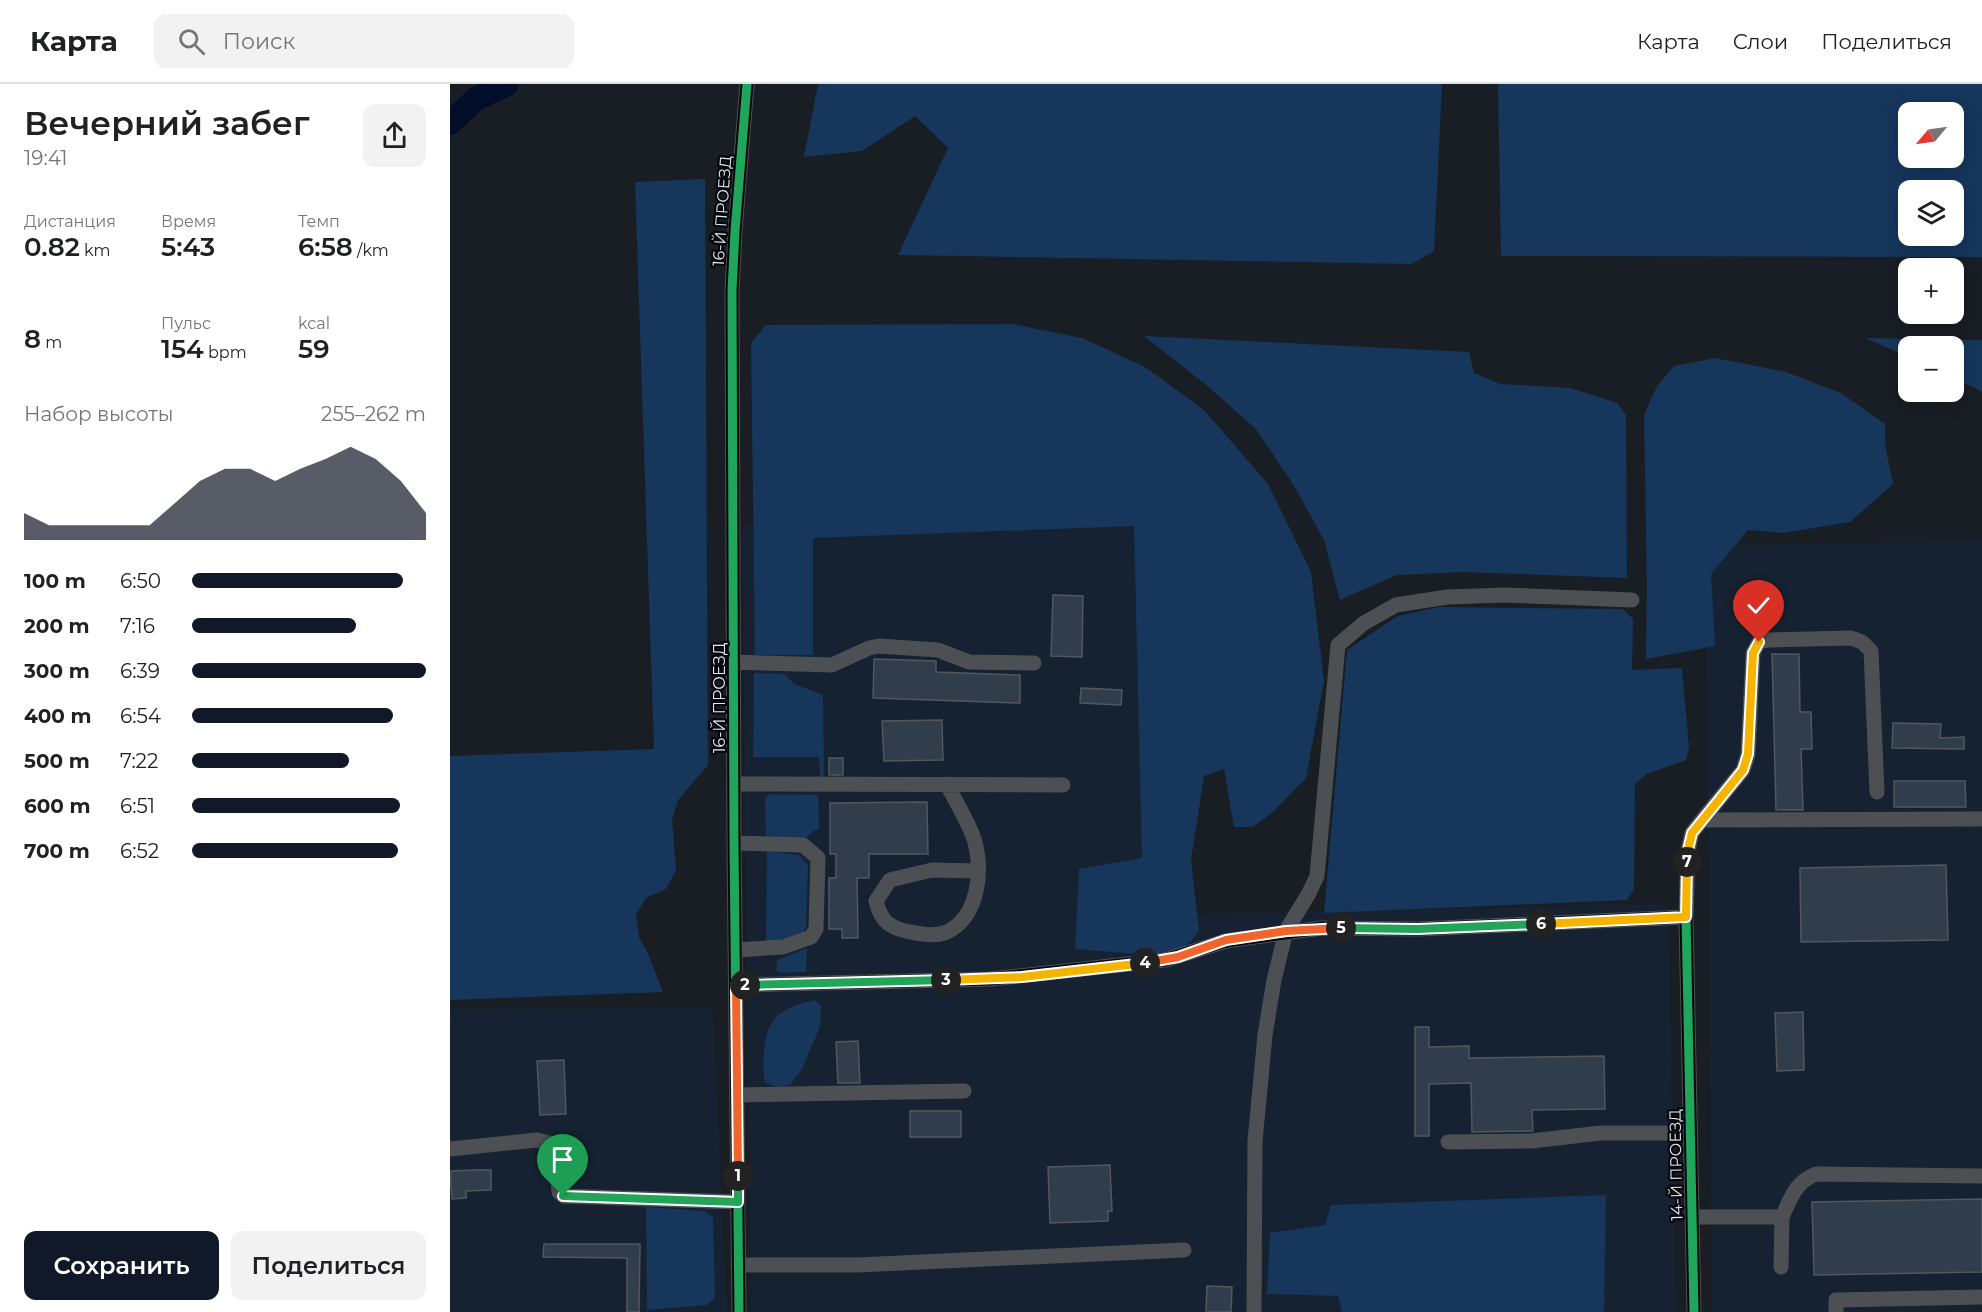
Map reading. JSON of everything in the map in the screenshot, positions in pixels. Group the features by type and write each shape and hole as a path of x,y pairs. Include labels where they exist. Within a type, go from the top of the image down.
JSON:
{"street":[{"name":"16-Й ПРОЕЗД","path":"739,1312 732,291 747,84"},
{"path":"1254,1312 1255,1141 1265,1035 1274,980 1286,931 1317,876 1338,645 1364,623 1396,605 1447,597 1506,595 1632,600"},
{"path":"1702,820 1743,770 1748,754 1753,653 1759,642 1768,640 1851,638 1862,642 1871,651 1876,792"},
{"path":"733,662 832,665 869,648 879,646 938,650 969,662 1034,663"},
{"path":"734,784 1063,785"},
{"path":"947,784 974,842 977,871 977,886 970,912 945,933 927,935 896,929 880,916 876,901 890,880 932,870 977,871"},
{"path":"1702,820 1982,819"},
{"name":"14-Й ПРОЕЗД","path":"1694,1312 1686,917 1688,850 1692,833 1702,820"},
{"path":"734,843 803,845 818,858 816,928 811,937 783,946 736,950"},
{"path":"736,985 1022,977 1165,960 1226,940 1320,928 1418,929 1686,917"},
{"path":"737,1095 964,1091"},
{"path":"1448,1142 1531,1141 1600,1133 1690,1133"},
{"path":"450,1149 537,1140 549,1143 555,1150 559,1191 563,1196 738,1202"},
{"path":"1781,1267 1782,1217 1798,1185 1806,1178 1816,1174 1982,1176"},
{"path":"1692,1217 1782,1217"},
{"path":"738,1264 857,1265 1184,1250"},
{"path":"1836,1312 1836,1300 1982,1297"}],"shaded area":[{"path":"818,84 1442,84 1434,251 1412,264 898,255 948,148 915,116 862,151 804,157"},
{"path":"1498,84 1982,84 1982,257 1501,256"},
{"path":"705,179 708,765 678,800 672,820 676,870 666,889 646,898 636,915 639,938 647,951 663,992 450,1000 450,756 654,749 635,182"},
{"path":"1012,324 1082,338 1145,367 1204,410 1268,484 1311,572 1324,681 1306,778 1274,811 1253,827 1234,827 1224,769 1204,776 1191,860 1199,930 1191,942 1173,953 1138,954 1075,949 1079,869 1142,858 1134,526 813,538 813,655 755,655 751,343 766,325"},
{"path":"1144,336 1469,352 1474,373 1500,384 1570,388 1617,403 1626,415 1627,578 1464,572 1397,575 1340,600 1324,540 1293,484 1256,429 1205,384"},
{"path":"1866,338 1898,339 1898,352"},
{"path":"1964,340 1982,340 1982,392 1964,383"},
{"path":"1715,358 1786,372 1841,393 1885,424 1885,444 1893,484 1850,522 1784,533 1748,530 1711,574 1715,646 1646,659 1644,415 1657,386 1674,366"},
{"path":"1159,514 1167,915 1668,904 1676,1312 751,1312 742,532 749,524"},
{"path":"1982,540 1982,1312 1712,1312 1706,546"},
{"path":"1439,607 1623,609 1633,619 1632,670 1682,668 1689,748 1686,760 1647,774 1635,784 1634,889 1627,900 1324,913 1347,650 1398,616"},
{"path":"754,673 784,674 794,684 823,695 824,779 820,779 819,757 753,757"},
{"path":"769,794 818,795 819,829 804,840 766,836 765,800"},
{"path":"767,850 799,855 808,865 806,928 803,934 766,943"},
{"path":"807,948 806,972 781,973 776,971 777,960"},
{"path":"815,1000 821,1006 820,1027 802,1069 790,1085 778,1087 765,1083 764,1046 773,1020 787,1009"},
{"path":"713,1008 727,1312 450,1312 450,1009"},
{"path":"1606,1195 1604,1312 1342,1312 1338,1296 1267,1294 1270,1233 1325,1225 1331,1205"},
{"path":"646,1207 704,1211 713,1217 715,1298 707,1305 647,1310"}],"building":[{"path":"1053,595 1083,596 1082,657 1051,656"},
{"path":"1772,654 1799,654 1800,712 1811,712 1812,749 1801,749 1803,810 1776,810"},
{"path":"874,659 936,661 936,672 1020,675 1020,703 873,698"},
{"path":"1081,688 1122,690 1121,705 1080,703"},
{"path":"942,720 943,760 884,761 882,721"},
{"path":"1893,723 1941,724 1940,738 1964,737 1964,749 1892,748"},
{"path":"829,758 843,758 843,775 829,775"},
{"path":"1894,781 1965,781 1966,807 1894,807"},
{"path":"927,802 928,854 869,854 869,878 857,878 858,938 842,938 842,929 829,929 829,878 836,878 836,854 830,854 830,803"},
{"path":"1946,865 1948,940 1801,942 1800,868"},
{"path":"1803,1012 1804,1070 1777,1071 1775,1013"},
{"path":"1415,1027 1429,1027 1429,1047 1469,1046 1469,1058 1604,1056 1605,1109 1532,1110 1533,1131 1472,1132 1471,1083 1429,1084 1429,1136 1415,1136"},
{"path":"858,1041 860,1083 838,1083 836,1042"},
{"path":"564,1060 566,1114 540,1115 537,1061"},
{"path":"910,1111 961,1111 961,1137 910,1137"},
{"path":"1110,1165 1112,1211 1108,1211 1108,1221 1050,1223 1048,1167"},
{"path":"491,1170 491,1190 466,1191 466,1198 452,1199 450,1171"},
{"path":"1982,1199 1982,1272 1814,1275 1812,1202"},
{"path":"544,1244 640,1244 639,1312 627,1312 627,1258 543,1257"},
{"path":"1207,1286 1232,1287 1231,1312 1206,1312"}],"waterway":[{"path":"450,123 476,99 507,84"}],"cycle path":[{"path":"739,1312 732,291 747,84"},
{"path":"736,985 991,979 1165,960 1226,941 1321,928 1418,929 1686,917 1694,1312"}],"route":[{"path":"563,1196 738,1202 736,985 1022,977 1165,960 1226,940 1320,928 1418,929 1686,917 1688,850 1692,833 1743,770 1748,754 1753,653 1759,642"}]}
